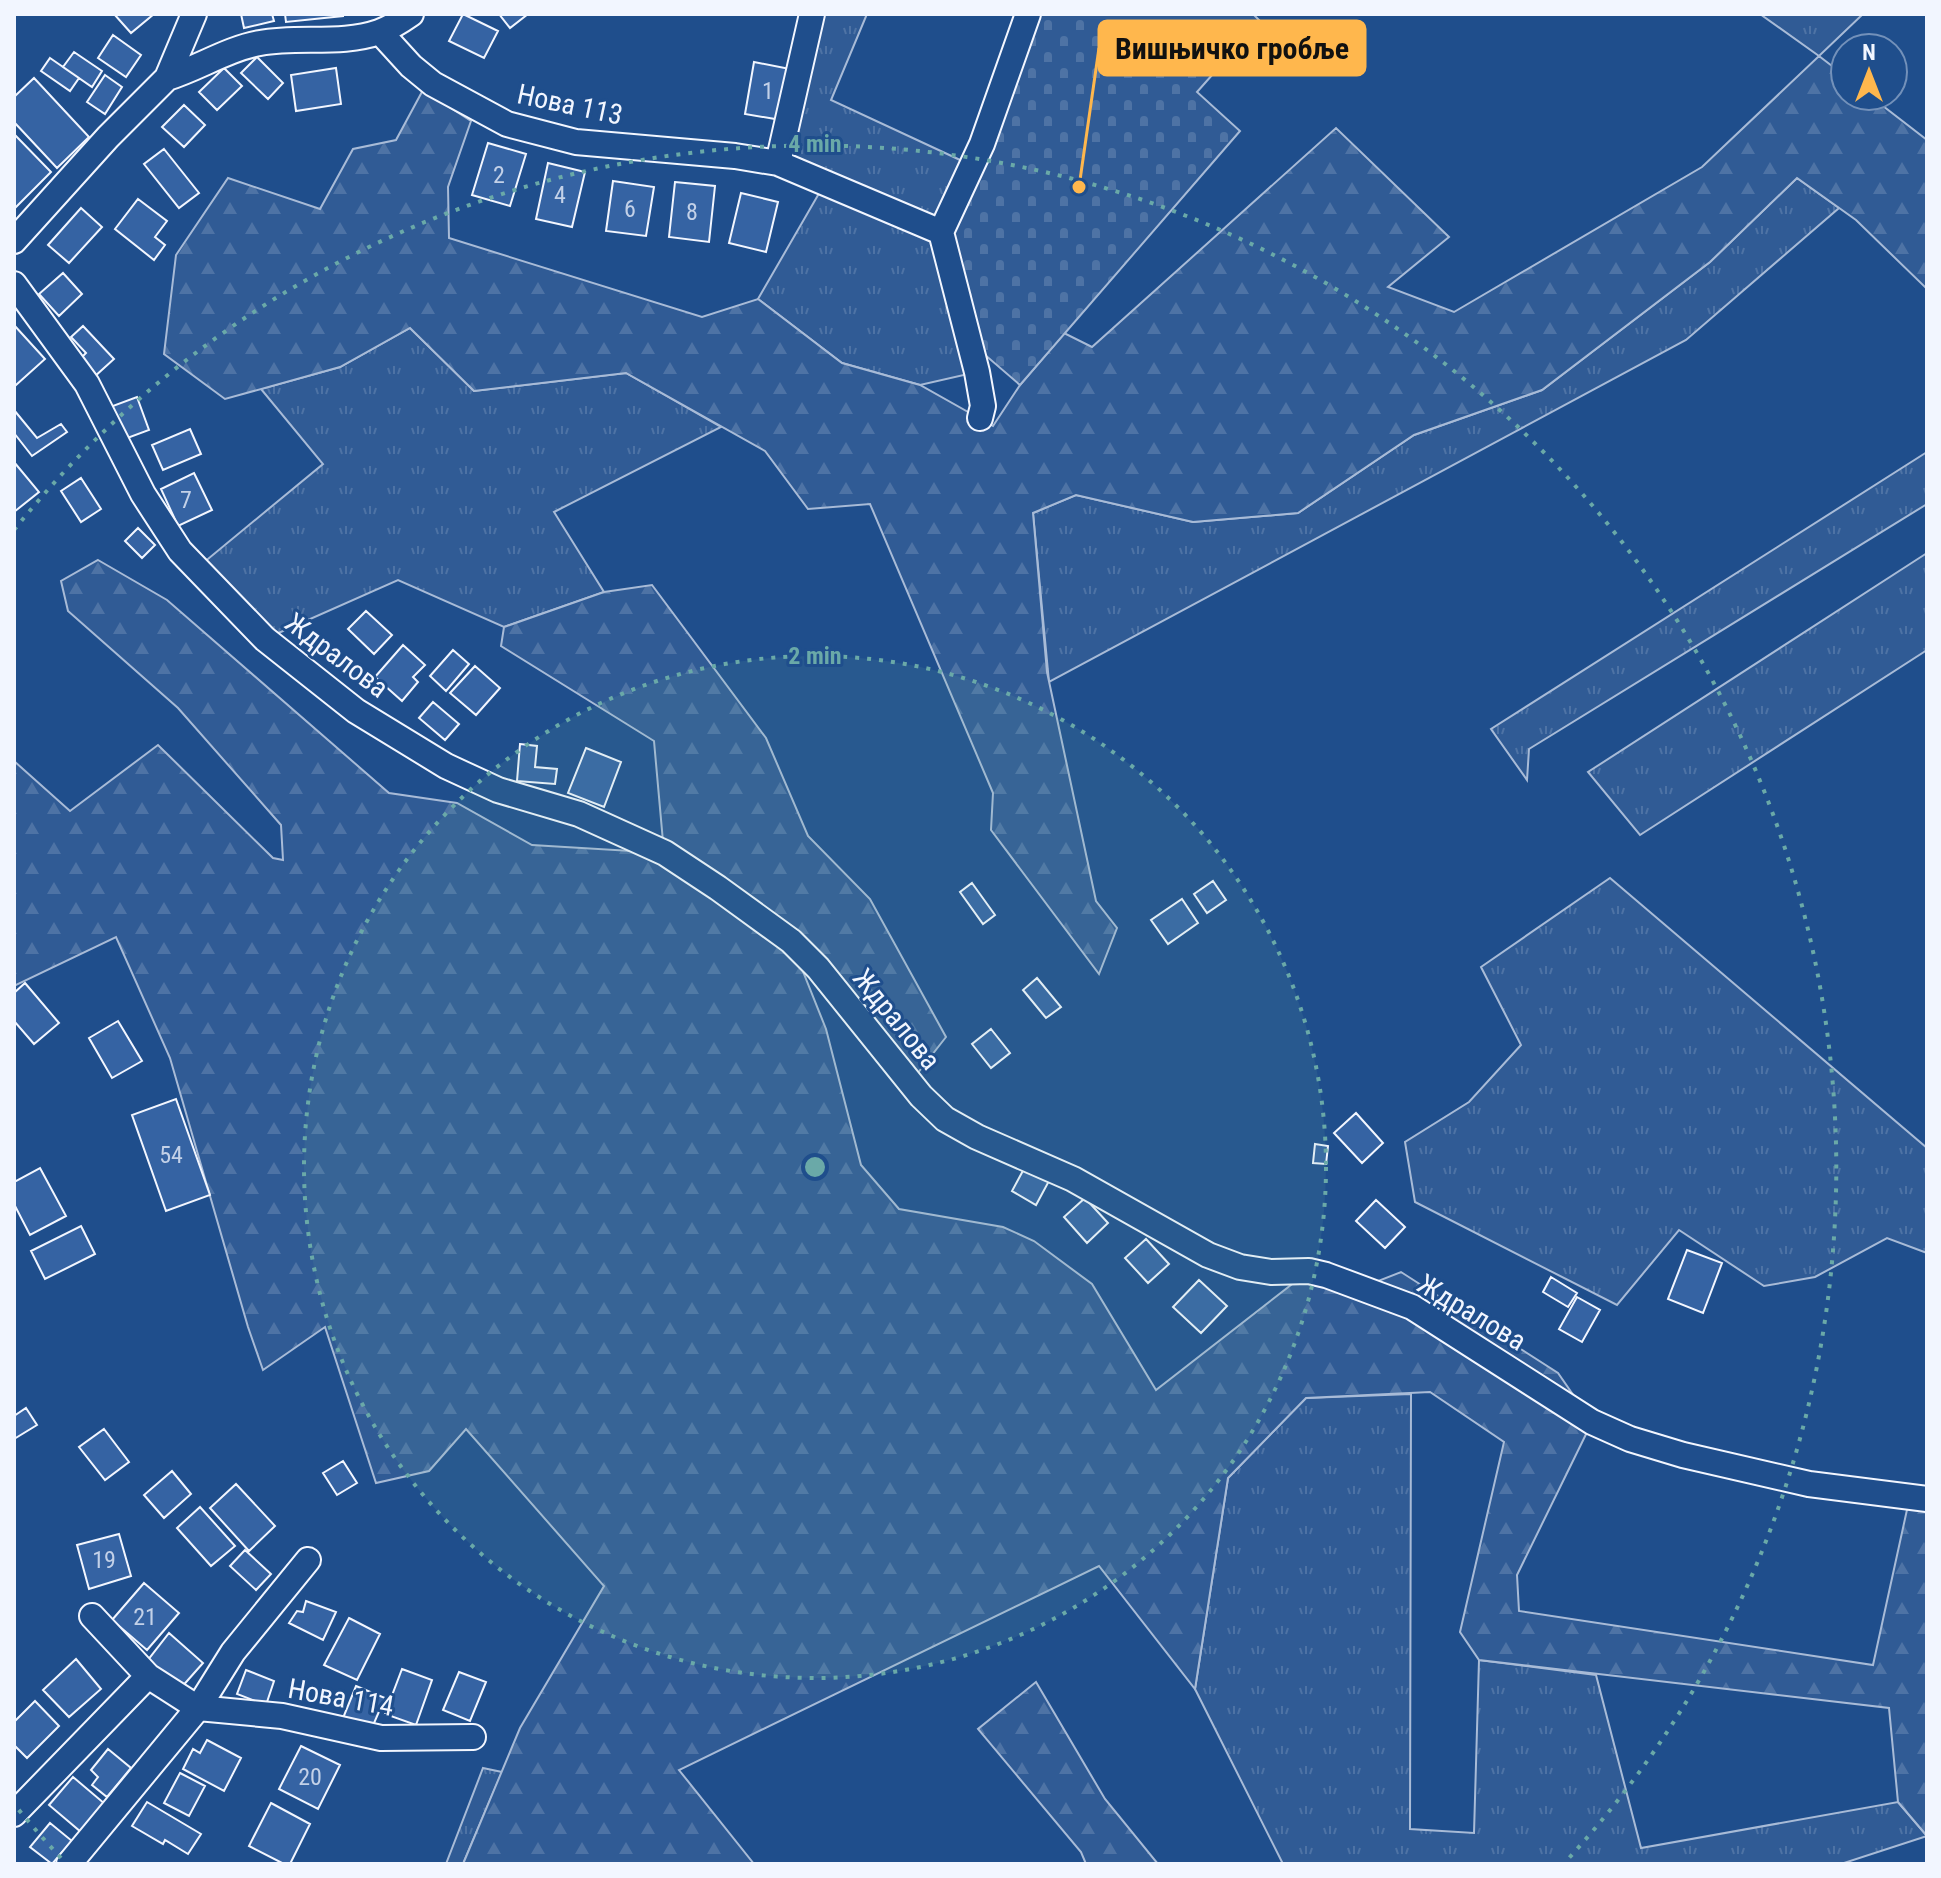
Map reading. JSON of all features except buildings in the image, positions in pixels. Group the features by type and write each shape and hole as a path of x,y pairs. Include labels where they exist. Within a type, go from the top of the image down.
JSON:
{"street":[{"path":"14,241 108,137 167,78 194,14"},
{"path":"167,78 231,51 261,43 353,37 380,32 411,14"},
{"path":"778,163 812,14"},
{"path":"980,418 983,406 977,372 941,232 982,144 1028,14"},
{"name":"Нова 113","path":"380,32 394,50 433,84 507,124 576,142 735,156 778,163 941,232"},
{"name":"Ждралова","path":"14,284 87,384 143,494 180,551 265,639 356,711 446,766 498,790 579,814 665,853 718,888 791,941 818,968 910,1083 945,1119 977,1137 1073,1179 1208,1255 1240,1267 1271,1272 1309,1271 1326,1275 1412,1307 1592,1422 1630,1439 1683,1455 1809,1484 1927,1499"},
{"path":"69,1864 198,1708 233,1652 308,1560"},
{"name":"Нова 114","path":"92,1616 148,1676 198,1708 282,1716 381,1738 473,1737"},
{"path":"14,1814 148,1676"}],"green space":[{"path":"814,14 867,14 831,100 973,166 977,372 920,385 842,363 758,299 825,183 794,157"},
{"path":"1033,14 1253,14 1260,21 1197,92 1240,131 1020,385 977,348 944,243"},
{"path":"1760,14 1863,14 1844,32 1829,32 1829,46 1819,56"},
{"path":"1819,56 1829,64 1829,112 1891,112 1927,140 1927,289 1856,220 1797,178 1710,262 1542,390 1414,435 1298,513 1193,522 1076,495 1033,513 1047,672 1096,901 1117,928 1099,974 991,830 993,793 870,504 808,509 765,451 626,373 474,391 410,328 340,367 225,399 164,354 176,255 228,178 320,209 353,149 396,140 423,90 471,121 448,187 449,238 702,317 758,299 842,363 920,385 993,426 1020,385 1064,333 1092,347 1336,128 1449,237 1388,287 1454,312 1702,167"},
{"path":"1797,178 1839,208 1686,340 1049,682 1033,513 1076,495 1193,522 1298,513 1414,435 1542,390 1710,262"},
{"path":"410,328 474,391 626,373 721,427 554,512 604,592 504,627 398,580 265,639 197,568 323,464 261,389 340,367"},
{"path":"1927,452 1927,504 1529,749 1527,780 1491,729"},
{"path":"1927,553 1927,650 1640,835 1588,772"},
{"path":"98,560 167,600 389,793 457,803 532,845 664,853 654,741 501,646 504,627 604,592 652,585 766,738 808,836 870,899 946,1037 910,1083 792,944 826,1029 861,1165 899,1209 1003,1227 1034,1241 1092,1284 1156,1390 1309,1271 1363,1287 1401,1272 1558,1373 1592,1422 1517,1575 1519,1611 1873,1665 1910,1496 1927,1488 1927,1836 1898,1802 1889,1708 1479,1660 1460,1632 1504,1442 1430,1392 1306,1398 1228,1478 1195,1689 1099,1566 679,1770 754,1864 463,1864 520,1728 604,1586 466,1429 429,1471 376,1483 325,1327 263,1370 170,1058 116,937 14,986 14,761 70,811 158,745 273,858 283,860 281,825 178,708 68,611 61,581"},
{"path":"1610,878 1927,1148 1927,1253 1887,1238 1815,1277 1764,1286 1679,1230 1617,1305 1415,1202 1405,1142 1469,1102 1521,1045 1481,967"},
{"path":"1411,1394 1410,1829 1474,1833 1479,1660 1596,1675 1641,1848 1898,1802 1927,1836 1841,1864 1283,1864 1195,1689 1228,1478 1306,1398"},
{"path":"1036,1682 1105,1799 1158,1864 1086,1864 1081,1852 978,1729"},
{"path":"483,1768 502,1772 463,1864 446,1864"}],"place":[{"name":"Вишњичко гробље","path":"1079,187"}]}
